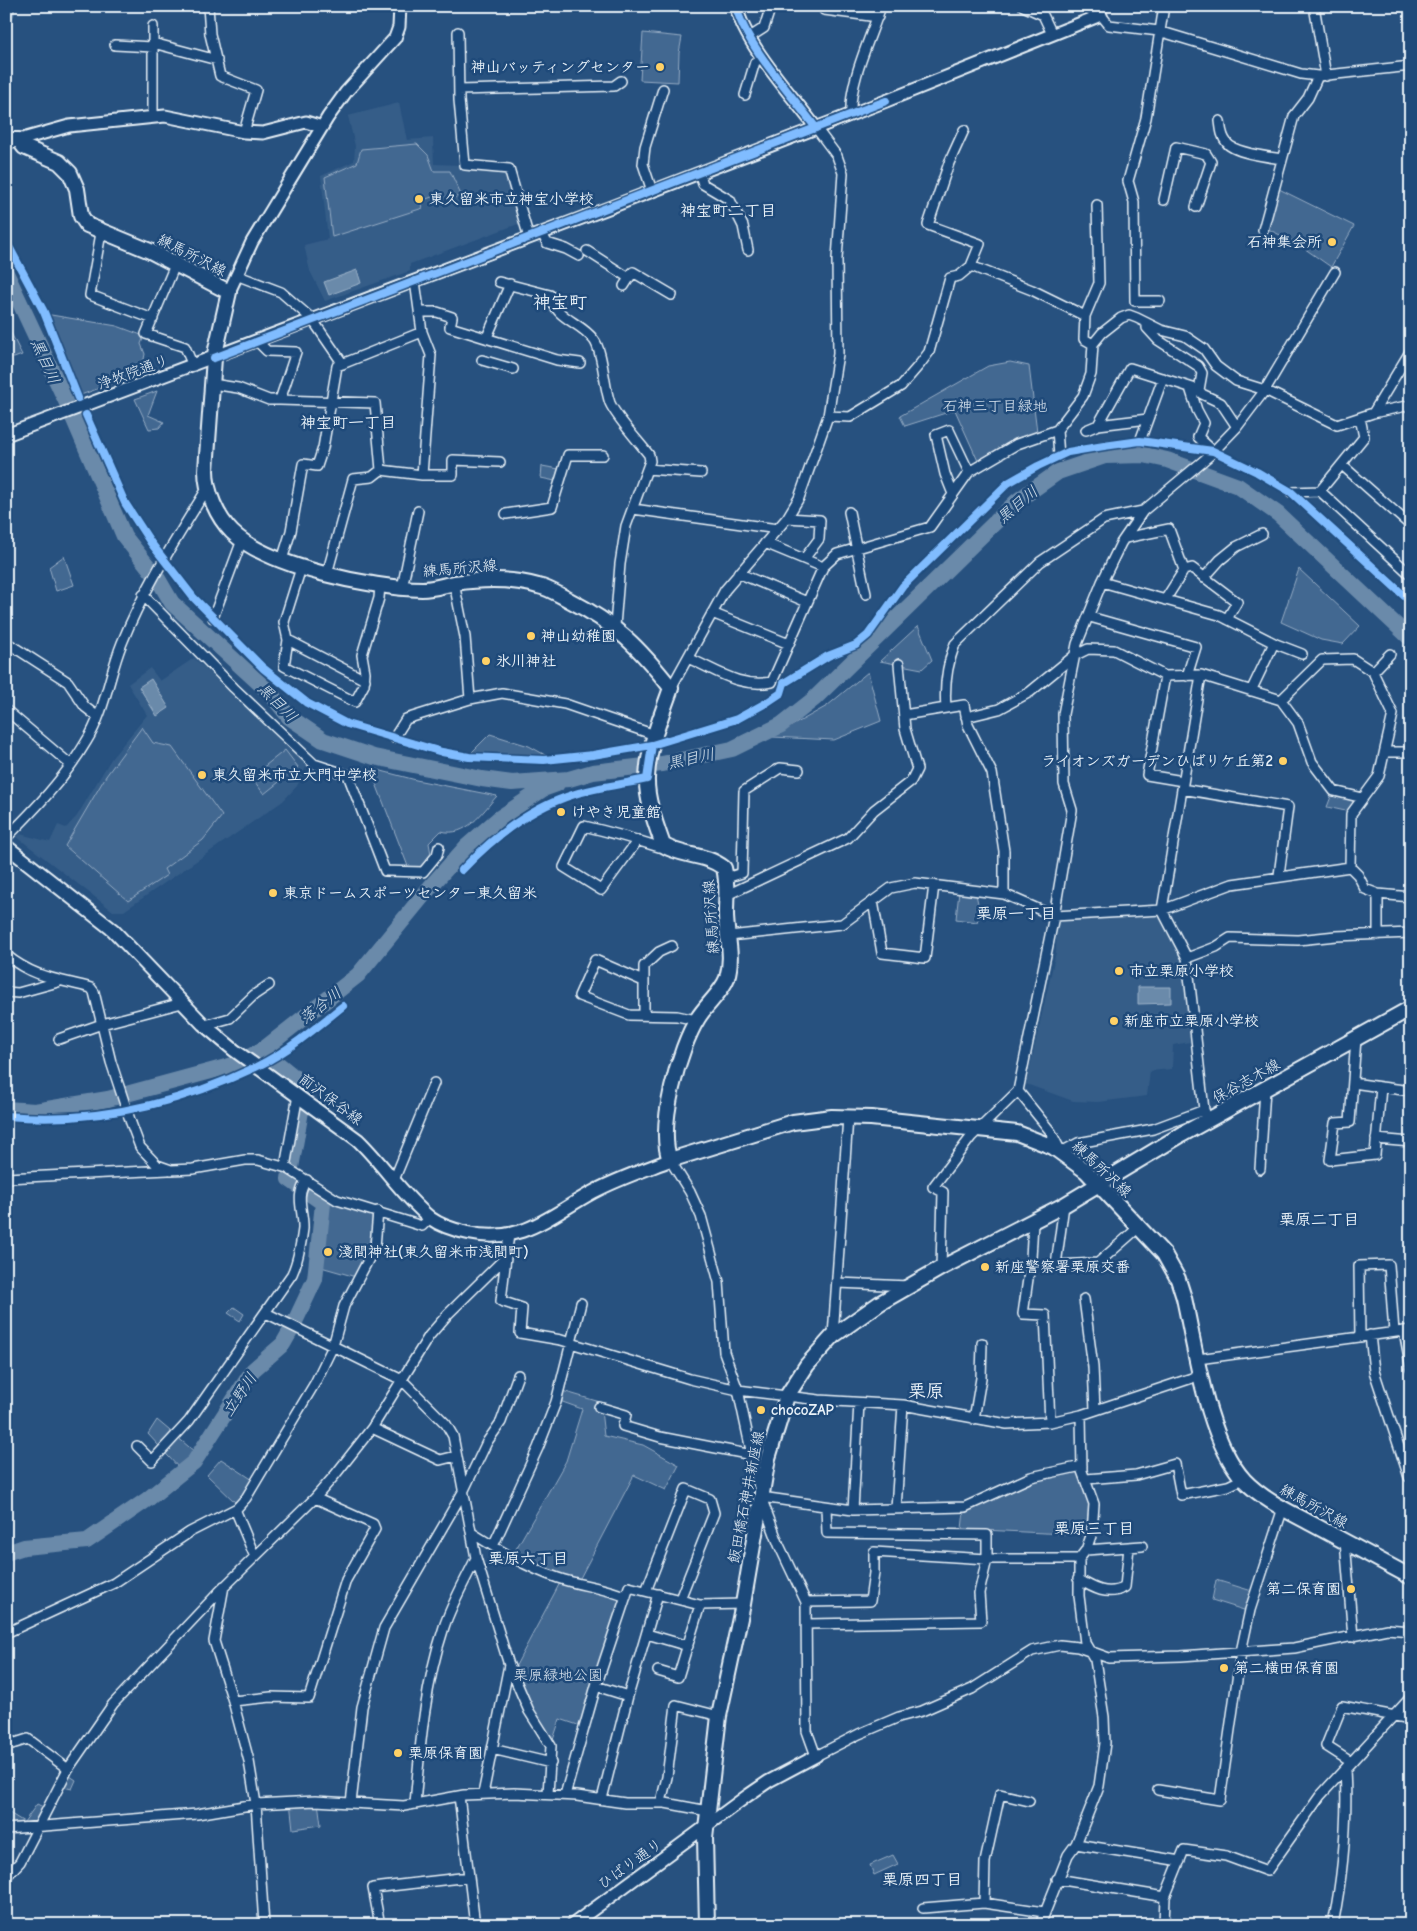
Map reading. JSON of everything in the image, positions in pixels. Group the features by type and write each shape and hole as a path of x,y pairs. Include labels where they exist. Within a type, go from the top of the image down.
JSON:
{"main road":[{"name":"練馬所沢線","path":"13,140 28,150 51,158 65,167 77,189 83,220 101,233 150,251 229,292 214,358 206,470 208,487 221,519 242,540 301,568 380,586 425,589 487,579 521,581 541,586 615,626 635,644 671,688"},
{"path":"663,845 652,809 647,779 651,750 671,688"},
{"name":"練馬所沢線","path":"663,845 670,850 714,860 724,868 727,895 726,915 732,952 726,981 696,1020 676,1069 667,1107 666,1149 670,1160 793,1122 848,1117 1017,1133 1062,1152 1099,1185 1164,1254 1178,1279 1220,1442 1243,1479 1283,1508 1411,1577"},
{"name":"前沢保谷線","path":"6,846 113,930 205,1025 234,1050 358,1140 408,1198 440,1225 488,1237 509,1235 536,1227 594,1192 670,1160"},
{"name":"保谷志木線","path":"1099,1185 1206,1115 1265,1089 1411,1008"},
{"name":"飯田橋石神井新座線","path":"707,1925 704,1851 719,1716 743,1604 768,1458 788,1396 807,1365 833,1336 858,1316 941,1268 1033,1223 1099,1185"}],"street":[{"path":"6,22 8,6"},
{"path":"208,6 210,34 220,76 256,90 244,132"},
{"path":"229,292 252,242 322,127 346,92 394,38 399,27 400,6"},
{"path":"671,688 712,613 738,573 787,518 799,498 828,416 838,354 837,259 843,173 837,156 750,38 739,18 736,6"},
{"path":"750,38 764,28 771,6"},
{"path":"851,114 850,104 856,80 881,6"},
{"path":"1023,6 1042,15 1052,34"},
{"path":"1160,302 1135,301 1134,202 1128,181 1146,118 1164,6"},
{"path":"1263,230 1294,116 1322,76 1314,6"},
{"path":"824,10 878,17"},
{"path":"1101,15 1108,25 1159,32 1293,71 1322,76 1411,66"},
{"name":"浄牧院通り","path":"6,434 193,366 312,319 652,191 1101,15"},
{"path":"153,26 153,117"},
{"path":"458,32 459,90 465,165 509,169 529,238"},
{"path":"115,45 153,45 217,60"},
{"path":"744,95 755,62 763,57"},
{"path":"459,90 614,86 621,81"},
{"path":"652,191 643,164 645,147 663,89"},
{"path":"13,140 69,126 174,116 244,132 263,134 306,122 322,127"},
{"path":"1220,120 1222,134 1227,143 1234,148 1282,160"},
{"path":"828,416 850,417 901,386 929,352 950,278 959,276 971,266 980,244 928,225 948,163 964,130"},
{"path":"1164,200 1176,147 1206,154 1210,162 1196,207"},
{"path":"699,172 703,184 730,200 743,226 748,250"},
{"path":"1093,344 1084,339 1085,316 1099,283 1097,205"},
{"path":"101,233 90,295 153,318"},
{"path":"542,233 547,243 583,254 626,282 633,272 672,295"},
{"path":"175,265 146,334 185,347 193,366"},
{"path":"971,266 1032,290 1085,316"},
{"path":"941,1268 943,1192 933,1187 971,1137 1018,1091 1054,916 1072,810 1064,784 1063,714 1074,656 1102,582 1120,543 1126,538 1143,511 1211,454 1237,427 1265,390 1335,272"},
{"path":"236,275 281,292 312,319 343,364"},
{"path":"415,281 421,312 422,332 432,355 422,475"},
{"path":"499,282 550,296 553,306 558,312 568,321 580,326 596,341 610,404 649,455 647,469 626,526 620,564 615,626"},
{"path":"487,337 510,284"},
{"path":"421,312 437,312 452,317 450,327 557,360 580,363"},
{"path":"688,658 743,683 755,685 772,682 823,567 837,554 930,527 969,472 1017,444 1057,430 1083,396 1091,374 1093,344 1102,333 1121,318 1129,316 1185,336 1204,349 1216,366 1236,381 1265,390 1336,425 1372,413 1411,405"},
{"path":"1147,323 1147,328 1158,340 1198,366 1202,373 1195,389 1197,410 1204,422 1198,437 1211,454"},
{"path":"282,560 292,531 303,464 317,466 323,448 337,366 422,332"},
{"path":"257,341 267,351 296,352 280,400"},
{"path":"1372,413 1411,350"},
{"path":"482,360 513,369"},
{"path":"1098,425 1130,368 1195,389 1221,403 1237,427"},
{"path":"1140,441 1163,378"},
{"path":"212,384 238,388 269,400 331,400 375,403 381,470"},
{"path":"1320,491 1364,437 1360,418"},
{"path":"1086,430 1098,425 1148,419"},
{"path":"953,494 945,474 936,435 949,430 969,472"},
{"path":"1057,430 1059,456"},
{"path":"506,514 552,507 568,455 603,455"},
{"path":"327,574 352,479 372,477 381,470 422,475 453,475 453,460 500,462"},
{"path":"1342,465 1411,526"},
{"path":"647,469 701,473"},
{"path":"6,838 36,807 86,744 98,717 122,643 143,595 208,487"},
{"path":"1291,492 1320,491 1411,575"},
{"path":"632,509 778,529"},
{"path":"402,588 418,511"},
{"path":"946,708 944,688 949,658 955,644 1040,562 1104,519 1143,511"},
{"path":"849,512 866,594"},
{"path":"787,518 820,520 819,539 804,559"},
{"path":"1126,538 1169,529 1184,570"},
{"path":"1204,578 1220,560 1236,547 1262,534"},
{"path":"213,618 242,540"},
{"path":"765,543 823,567"},
{"path":"301,568 284,622 288,640 284,666 354,702 365,680 362,655 379,598 380,586"},
{"path":"1165,600 1184,570 1192,568 1237,602 1227,619"},
{"path":"738,573 807,602"},
{"path":"1102,582 1227,619 1274,643 1302,654"},
{"path":"454,583 465,637 470,699"},
{"path":"143,595 234,688 314,764 348,775 385,871 423,872 437,855 439,847"},
{"path":"712,613 789,644"},
{"path":"1090,617 1196,647 1187,676"},
{"path":"288,640 365,680"},
{"path":"6,642 68,682 85,707 98,717"},
{"path":"1251,691 1274,643"},
{"path":"966,717 999,709 1030,692 1074,656 1088,649 1114,650 1165,676 1201,675 1281,700 1298,722 1312,762 1334,791 1363,798"},
{"path":"1373,672 1390,654"},
{"path":"1281,700 1322,660 1353,659 1373,672 1393,714 1379,776 1351,814 1350,867 1358,875 1365,889 1378,894 1411,897"},
{"path":"727,895 848,838 874,810 911,781 917,769 905,729 899,664"},
{"path":"1018,1091 1051,1132 1062,1152 1078,1143 1153,1129 1206,1115 1187,958 1162,910 1201,675"},
{"path":"1165,676 1147,775 1183,785 1288,807 1278,876"},
{"path":"394,738 406,719 470,699 502,693 565,704 655,735"},
{"path":"904,715 964,705 966,717 992,773 1004,851 1004,894"},
{"path":"6,710 71,765"},
{"path":"1385,752 1411,752"},
{"path":"726,878 742,873 744,791 780,768 799,770"},
{"path":"638,840 601,890 564,867 584,826 638,840 659,847 663,845"},
{"path":"729,936 842,924 891,888 916,883 1004,894 1054,916 1162,910 1232,884 1350,867"},
{"path":"873,901 882,953 925,958 934,885"},
{"path":"1378,894 1378,935"},
{"path":"1187,958 1216,947 1230,938 1298,940 1411,933"},
{"path":"644,1015 644,966 659,952 672,946"},
{"path":"6,955 40,976 58,982 90,988 94,992 126,1111 140,1147 157,1165 171,1170"},
{"path":"643,981 595,960 579,996 629,1015 677,1016 696,1020"},
{"path":"6,992 18,993 58,982"},
{"path":"205,1025 230,1018 254,995 269,985"},
{"path":"59,1039 102,1024 182,1002"},
{"path":"1356,1038 1350,1122 1335,1123 1330,1160 1375,1155 1381,1087"},
{"path":"394,1180 434,1083"},
{"path":"1353,1083 1411,1091"},
{"path":"1260,1169 1265,1089"},
{"path":"286,1167 298,1095"},
{"path":"833,1336 848,1117"},
{"path":"1376,1139 1411,1142"},
{"path":"6,1178 194,1169 245,1160 258,1160 286,1167 336,1200 378,1211 422,1226 430,1218"},
{"path":"670,1160 690,1192 701,1216 719,1282 724,1352 738,1390 761,1497 779,1546 806,1602 807,1732 816,1756 859,1734 899,1717 922,1711 972,1689 1032,1651 1060,1645 1078,1647 1109,1658 1162,1657 1294,1648 1387,1629 1411,1631"},
{"path":"137,1446 152,1461 161,1452 188,1421 266,1313 296,1266 303,1228 299,1193 303,1180"},
{"path":"1064,1205 1056,1265 1098,1264 1139,1227"},
{"path":"6,1633 114,1583 190,1532 235,1509 256,1484 283,1433 315,1383 333,1346 344,1306 375,1248 378,1211"},
{"path":"1033,1223 1031,1258 1023,1314 1045,1315 1050,1422"},
{"path":"509,1235 501,1301 522,1308 520,1333 572,1343 690,1379 738,1390 903,1406 1007,1424 1050,1422 1081,1415 1202,1375"},
{"path":"6,1877 20,1862 68,1769 113,1704 224,1586 315,1498 372,1428 429,1336 506,1257"},
{"path":"1394,1332 1388,1264 1359,1266 1365,1336 1374,1371 1409,1477 1411,1476"},
{"path":"838,1282 910,1286"},
{"path":"1084,1299 1093,1367 1095,1410"},
{"path":"492,1546 542,1439 556,1402 581,1303"},
{"path":"266,1313 402,1380 446,1424 453,1436 476,1558 509,1665 529,1711 551,1746 548,1794"},
{"path":"1198,1359 1408,1331 1411,1369"},
{"path":"974,1419 981,1378 982,1343"},
{"path":"351,1803 362,1707 384,1628 463,1492 487,1442 501,1422 518,1375"},
{"path":"852,1510 859,1403"},
{"path":"896,1508 903,1406"},
{"path":"599,1407 626,1415 623,1426 660,1436 752,1455"},
{"path":"1040,1925 1057,1879 1068,1855 1076,1844 1098,1786 1105,1742 1104,1717 1095,1660 1084,1643 1078,1580 1079,1559 1086,1550 1092,1533 1094,1504 1082,1466 1081,1415"},
{"path":"372,1428 440,1460 456,1456"},
{"path":"1086,1479 1136,1475 1175,1464 1180,1495 1228,1486 1243,1479"},
{"path":"761,1497 852,1510 965,1507 1032,1477 1082,1466"},
{"path":"646,1591 686,1489 710,1499 714,1514 680,1599"},
{"path":"233,1700 271,1697 309,1698 346,1580 375,1529 373,1524 315,1498"},
{"path":"807,1624 981,1621 979,1593 987,1559 987,1535 827,1533 826,1507"},
{"path":"1158,1790 1220,1800 1241,1652 1250,1610 1283,1508"},
{"path":"235,1509 255,1556"},
{"path":"472,1534 555,1577 609,1589 626,1597"},
{"path":"1345,1541 1353,1637"},
{"path":"1086,1550 1142,1546"},
{"path":"1078,1580 1097,1590 1118,1591 1124,1587 1129,1547"},
{"path":"806,1602 870,1601 874,1573 874,1552 987,1559 1079,1559"},
{"path":"415,1804 422,1733 432,1670 444,1627 476,1558"},
{"path":"224,1586 214,1641 233,1700 256,1804 264,1925"},
{"path":"565,1795 596,1686 629,1587 700,1605 743,1604"},
{"path":"602,1799 628,1696 658,1594"},
{"path":"658,1671 678,1677 700,1605"},
{"path":"647,1634 688,1646"},
{"path":"484,1794 509,1665"},
{"path":"596,1686 628,1696"},
{"path":"1164,1925 1165,1897 1184,1850 1226,1856 1267,1871 1320,1796 1411,1697"},
{"path":"661,1802 676,1705 719,1716"},
{"path":"1333,1925 1342,1873 1348,1766 1326,1746 1342,1706 1411,1718"},
{"path":"6,1730 12,1744 28,1739 68,1769"},
{"path":"492,1750 551,1763"},
{"name":"ひばり通り","path":"572,1925 769,1782 816,1756"},
{"path":"6,1829 197,1814 256,1804 312,1801 415,1804 459,1796 484,1794 548,1794 625,1803 661,1802 708,1811"},
{"path":"984,1903 985,1862 1000,1794 1029,1801"},
{"path":"459,1796 475,1925"},
{"path":"1076,1844 1180,1861"},
{"path":"380,1925 373,1888 468,1877"},
{"path":"1057,1879 1165,1897"},
{"path":"923,1908 984,1903 1044,1912"}],"shaded area":[{"name":"東久留米市立神宝小学校","path":"399,103 407,140 433,138 434,164 462,165 506,171 521,221 518,224 410,264 410,271 325,301 310,271 304,245 328,239 321,176 354,161 355,146 348,116"},
{"path":"357,270 361,283 329,295 324,282"},
{"name":"東久留米市立大門中学校","path":"194,658 307,765 297,786 283,801 124,911 113,911 17,837 20,834 50,842 58,825 66,828 77,816 111,759 147,715 128,684 150,668 160,681"},
{"path":"151,679 169,708 157,716 139,687"},
{"name":"新座市立栗原小学校","path":"1159,914 1182,957 1190,1042 1173,1045 1172,1069 1150,1071 1147,1096 1098,1102 1073,1101 1026,1084 1056,952 1057,918"},
{"path":"1138,987 1171,987 1171,1003 1138,1004"}],"green space":[{"name":"神山バッティングセンター","path":"643,33 682,37 679,53 678,82 640,80"},
{"path":"417,144 428,155 434,171 450,171 461,195 443,202 440,194 421,201 423,208 332,237 325,177 357,163 361,149"},
{"path":"1279,189 1354,226 1331,267 1298,244 1268,229"},
{"path":"45,314 117,326 144,336 141,344 145,354 143,364 149,370 78,396"},
{"path":"6,329 9,329 22,355 14,358 6,357"},
{"name":"石神三丁目緑地","path":"1010,362 1029,366 1037,432 1014,439 978,461 955,410 905,426 900,416 988,366"},
{"path":"157,391 148,415 164,422 159,428 149,429 135,399"},
{"path":"542,466 559,469 555,481 541,478"},
{"path":"64,556 74,585 56,591 49,567"},
{"path":"1299,569 1360,626 1343,644 1321,640 1281,622"},
{"path":"918,626 932,660 922,669 880,661"},
{"path":"868,672 881,721 834,740 772,737 827,706"},
{"path":"142,727 153,743 172,747 222,816 203,840 164,869 167,875 128,901 65,846 106,776"},
{"path":"490,734 529,746 547,756 500,758 471,753"},
{"path":"285,750 298,767 264,794 251,777"},
{"path":"370,768 416,780 497,796 480,816 466,827 459,831 441,831 429,843 431,854 420,869 409,869"},
{"path":"1332,794 1354,799 1350,812 1327,807"},
{"path":"959,892 976,894 980,913 977,922 956,919"},
{"path":"326,1198 347,1208 371,1213 374,1218 369,1246 356,1277 321,1267"},
{"path":"234,1307 244,1314 240,1321 228,1313"},
{"name":"栗原緑地公園","path":"559,1390 600,1402 604,1436 643,1445 679,1465 666,1490 634,1475 578,1582 626,1597 584,1727 560,1719 551,1746 512,1673 562,1579 512,1556 566,1461 582,1409 557,1400"},
{"path":"157,1420 195,1452 179,1468 148,1434"},
{"path":"221,1459 253,1480 237,1504 207,1475"},
{"path":"1081,1468 1091,1503 1086,1535 962,1529 964,1511 1032,1479"},
{"path":"1216,1580 1252,1591 1247,1611 1212,1600"},
{"path":"67,1774 76,1780 72,1789 59,1786"},
{"path":"58,1788 38,1826 6,1829 6,1811 24,1822 37,1804 45,1808"},
{"path":"290,1802 318,1802 321,1825 293,1829"},
{"path":"893,1855 898,1864 874,1875 870,1865"}],"waterway":[{"name":"黒目川","path":"6,273 66,401 124,536 158,579 172,603 270,693 289,717 323,740 374,757 482,779 512,783 569,779 593,772 662,764 732,749 781,725 814,699 1017,501 1058,472 1105,456 1144,455 1167,460 1238,486 1278,514 1411,639"},
{"name":"落合川","path":"6,1109 35,1111 108,1099 237,1064 265,1048 358,975 431,886 466,847 498,819 543,789 557,784"},
{"name":"立野川","path":"265,1048 272,1059 293,1076"},
{"name":"立野川","path":"6,1553 24,1547 87,1541 148,1499 194,1462 253,1370 283,1344 315,1279 323,1203 289,1179 301,1111"}],"cycle path":[{"path":"736,6 741,21 759,53 816,128"},
{"path":"214,358 886,101"},
{"path":"6,241 44,312 78,398"},
{"path":"86,415 125,503 151,543 193,597 263,668 307,703 347,724 442,752 469,757 544,760 593,755 652,745 737,719 781,693 784,683 828,656 856,645 868,635 903,586 1008,483 1068,452 1104,446 1140,441 1213,451 1257,472 1291,492 1411,602"},
{"path":"462,870 514,824 543,807 575,794 647,779 652,745"},
{"path":"6,1116 38,1118 102,1114 165,1101 196,1091 268,1061 301,1039 343,1006"}],"place":[{"name":"神山バッティングセンター","path":"660,67"},
{"name":"東久留米市立神宝小学校","path":"419,199"},
{"name":"石神集会所","path":"1332,242"},
{"name":"神山幼稚園","path":"531,636"},
{"name":"氷川神社","path":"486,661"},
{"name":"ライオンズガーデンひばりケ丘第2","path":"1283,761"},
{"name":"東久留米市立大門中学校","path":"202,775"},
{"name":"けやき児童館","path":"561,812"},
{"name":"東京ドームスポーツセンター東久留米","path":"273,893"},
{"name":"市立栗原小学校","path":"1119,971"},
{"name":"新座市立栗原小学校","path":"1114,1021"},
{"name":"淺間神社(東久留米市浅間町)","path":"328,1252"},
{"name":"新座警察署栗原交番","path":"985,1267"},
{"name":"chocoZAP","path":"761,1410"},
{"name":"第二保育園","path":"1351,1589"},
{"name":"第二横田保育園","path":"1224,1668"},
{"name":"栗原保育園","path":"398,1753"}],"district":[{"name":"神宝町二丁目","path":"728,210"},
{"name":"神宝町","path":"560,302"},
{"name":"神宝町一丁目","path":"348,422"},
{"name":"栗原一丁目","path":"1016,913"},
{"name":"栗原二丁目","path":"1319,1219"},
{"name":"栗原","path":"926,1391"},
{"name":"栗原三丁目","path":"1094,1528"},
{"name":"栗原六丁目","path":"528,1558"},
{"name":"栗原四丁目","path":"922,1879"}]}
